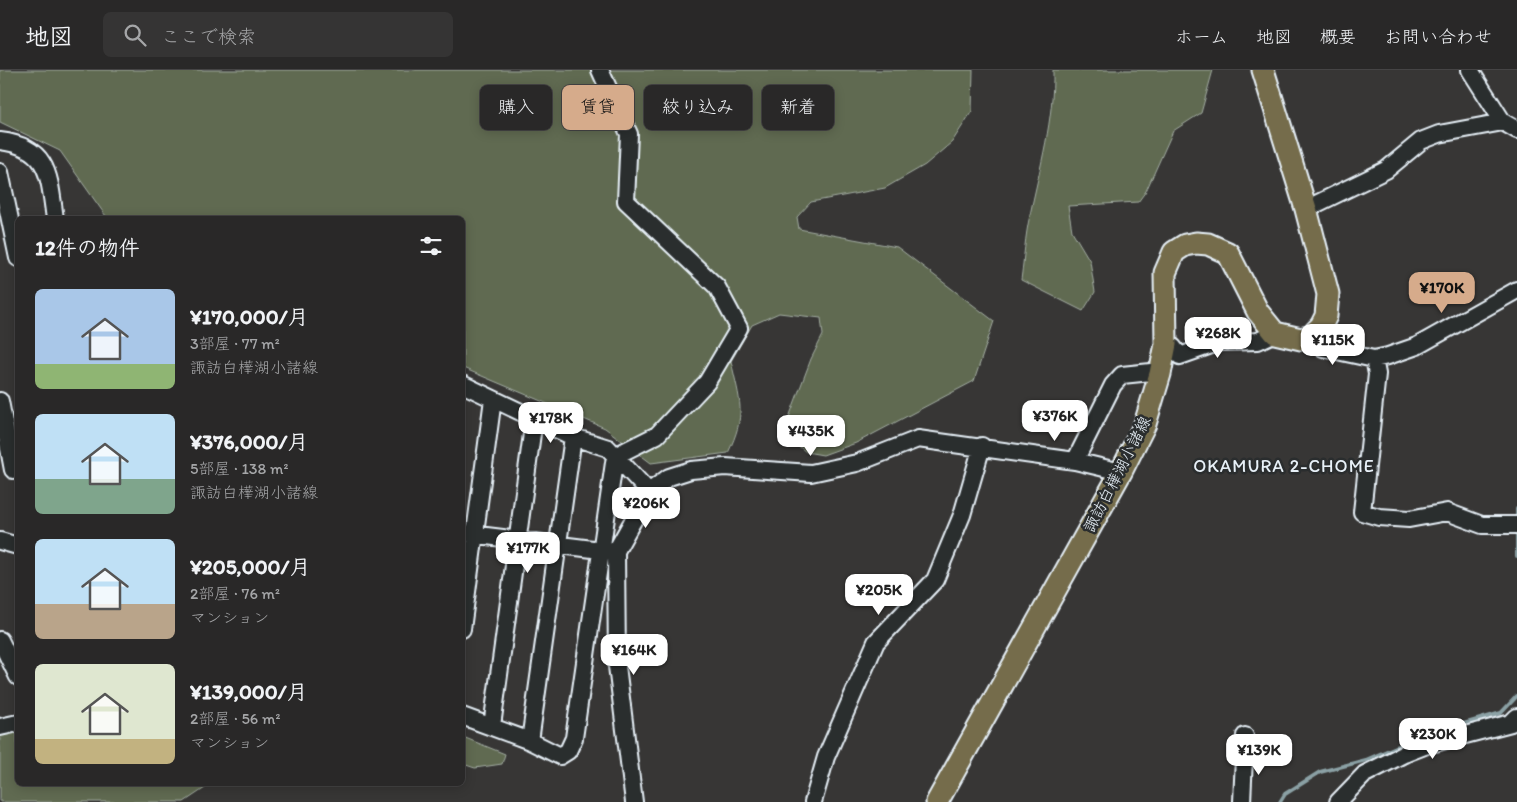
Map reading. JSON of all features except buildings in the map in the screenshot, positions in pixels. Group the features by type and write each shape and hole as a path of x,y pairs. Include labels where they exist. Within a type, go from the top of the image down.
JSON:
{"main road":[{"path":"1263,70 1306,209 1328,294 1326,316 1321,326 1311,336 1301,339 1275,333"},
{"name":"諏訪白樺湖小諸線","path":"936,802 1121,472 1145,424 1158,382 1166,344 1164,313 1166,267 1174,252 1185,245 1208,244 1228,254 1258,312 1275,333"}],"street":[{"path":"600,70 629,134 626,201 718,287 739,328 707,382 656,435 614,456"},
{"path":"1306,209 1386,170 1420,141 1439,134 1510,126 1470,70"},
{"path":"0,141 18,143 41,158 50,186 55,216"},
{"path":"0,172 15,244"},
{"path":"1311,336 1323,348 1374,359 1417,346 1517,290"},
{"path":"1166,344 1173,347 1180,356 1220,342 1258,341 1275,333"},
{"path":"1374,359 1377,374 1362,512 1379,517 1409,519 1447,512 1482,525 1512,525"},
{"path":"1075,461 1113,385 1122,375 1151,372"},
{"path":"465,385 573,437 608,448 649,492"},
{"path":"465,588 469,534 493,399"},
{"path":"0,401 10,470"},
{"path":"492,726 534,419"},
{"path":"530,740 573,437"},
{"path":"634,802 617,666 607,551 649,492 669,477 691,470 725,467 811,473 857,463 918,439 982,446 1075,461 1121,472"},
{"path":"812,802 826,757 876,642 935,580 962,515 982,446"},
{"path":"465,717 530,740 560,756 568,750 574,738 607,551 614,456"},
{"path":"469,534 607,551"},
{"path":"0,640 15,671"},
{"path":"1338,802 1365,774 1404,754 1427,745 1511,723 1517,717"},
{"path":"0,727 15,724"},
{"path":"1242,802 1244,736"}],"green space":[{"path":"0,70 973,70 972,111 952,142 925,165 885,188 811,202 797,217 799,229 897,247 994,321 974,381 856,443 823,455 806,452 792,441 788,420 811,359 823,335 821,318 779,313 752,325 731,361 739,398 740,417 738,428 728,453 651,463 605,428 465,369 465,216 106,216 60,151 0,122"},
{"path":"1053,70 1213,70 1201,113 1173,131 1146,191 1138,202 1068,206 1072,231 1090,261 1095,292 1083,311 1021,280 1028,223 1049,125"},
{"path":"15,732 15,786 208,786 184,802 0,802 0,735"},
{"path":"465,738 505,754 502,764 475,768 465,765"}],"waterway":[{"path":"1517,509 1517,521"},
{"path":"1517,528 1517,556"},
{"path":"1280,802 1285,794 1320,772 1366,760 1419,737 1501,713 1517,696"}],"district":[{"name":"OKAMURA 2-CHOME","path":"1284,466"}]}
